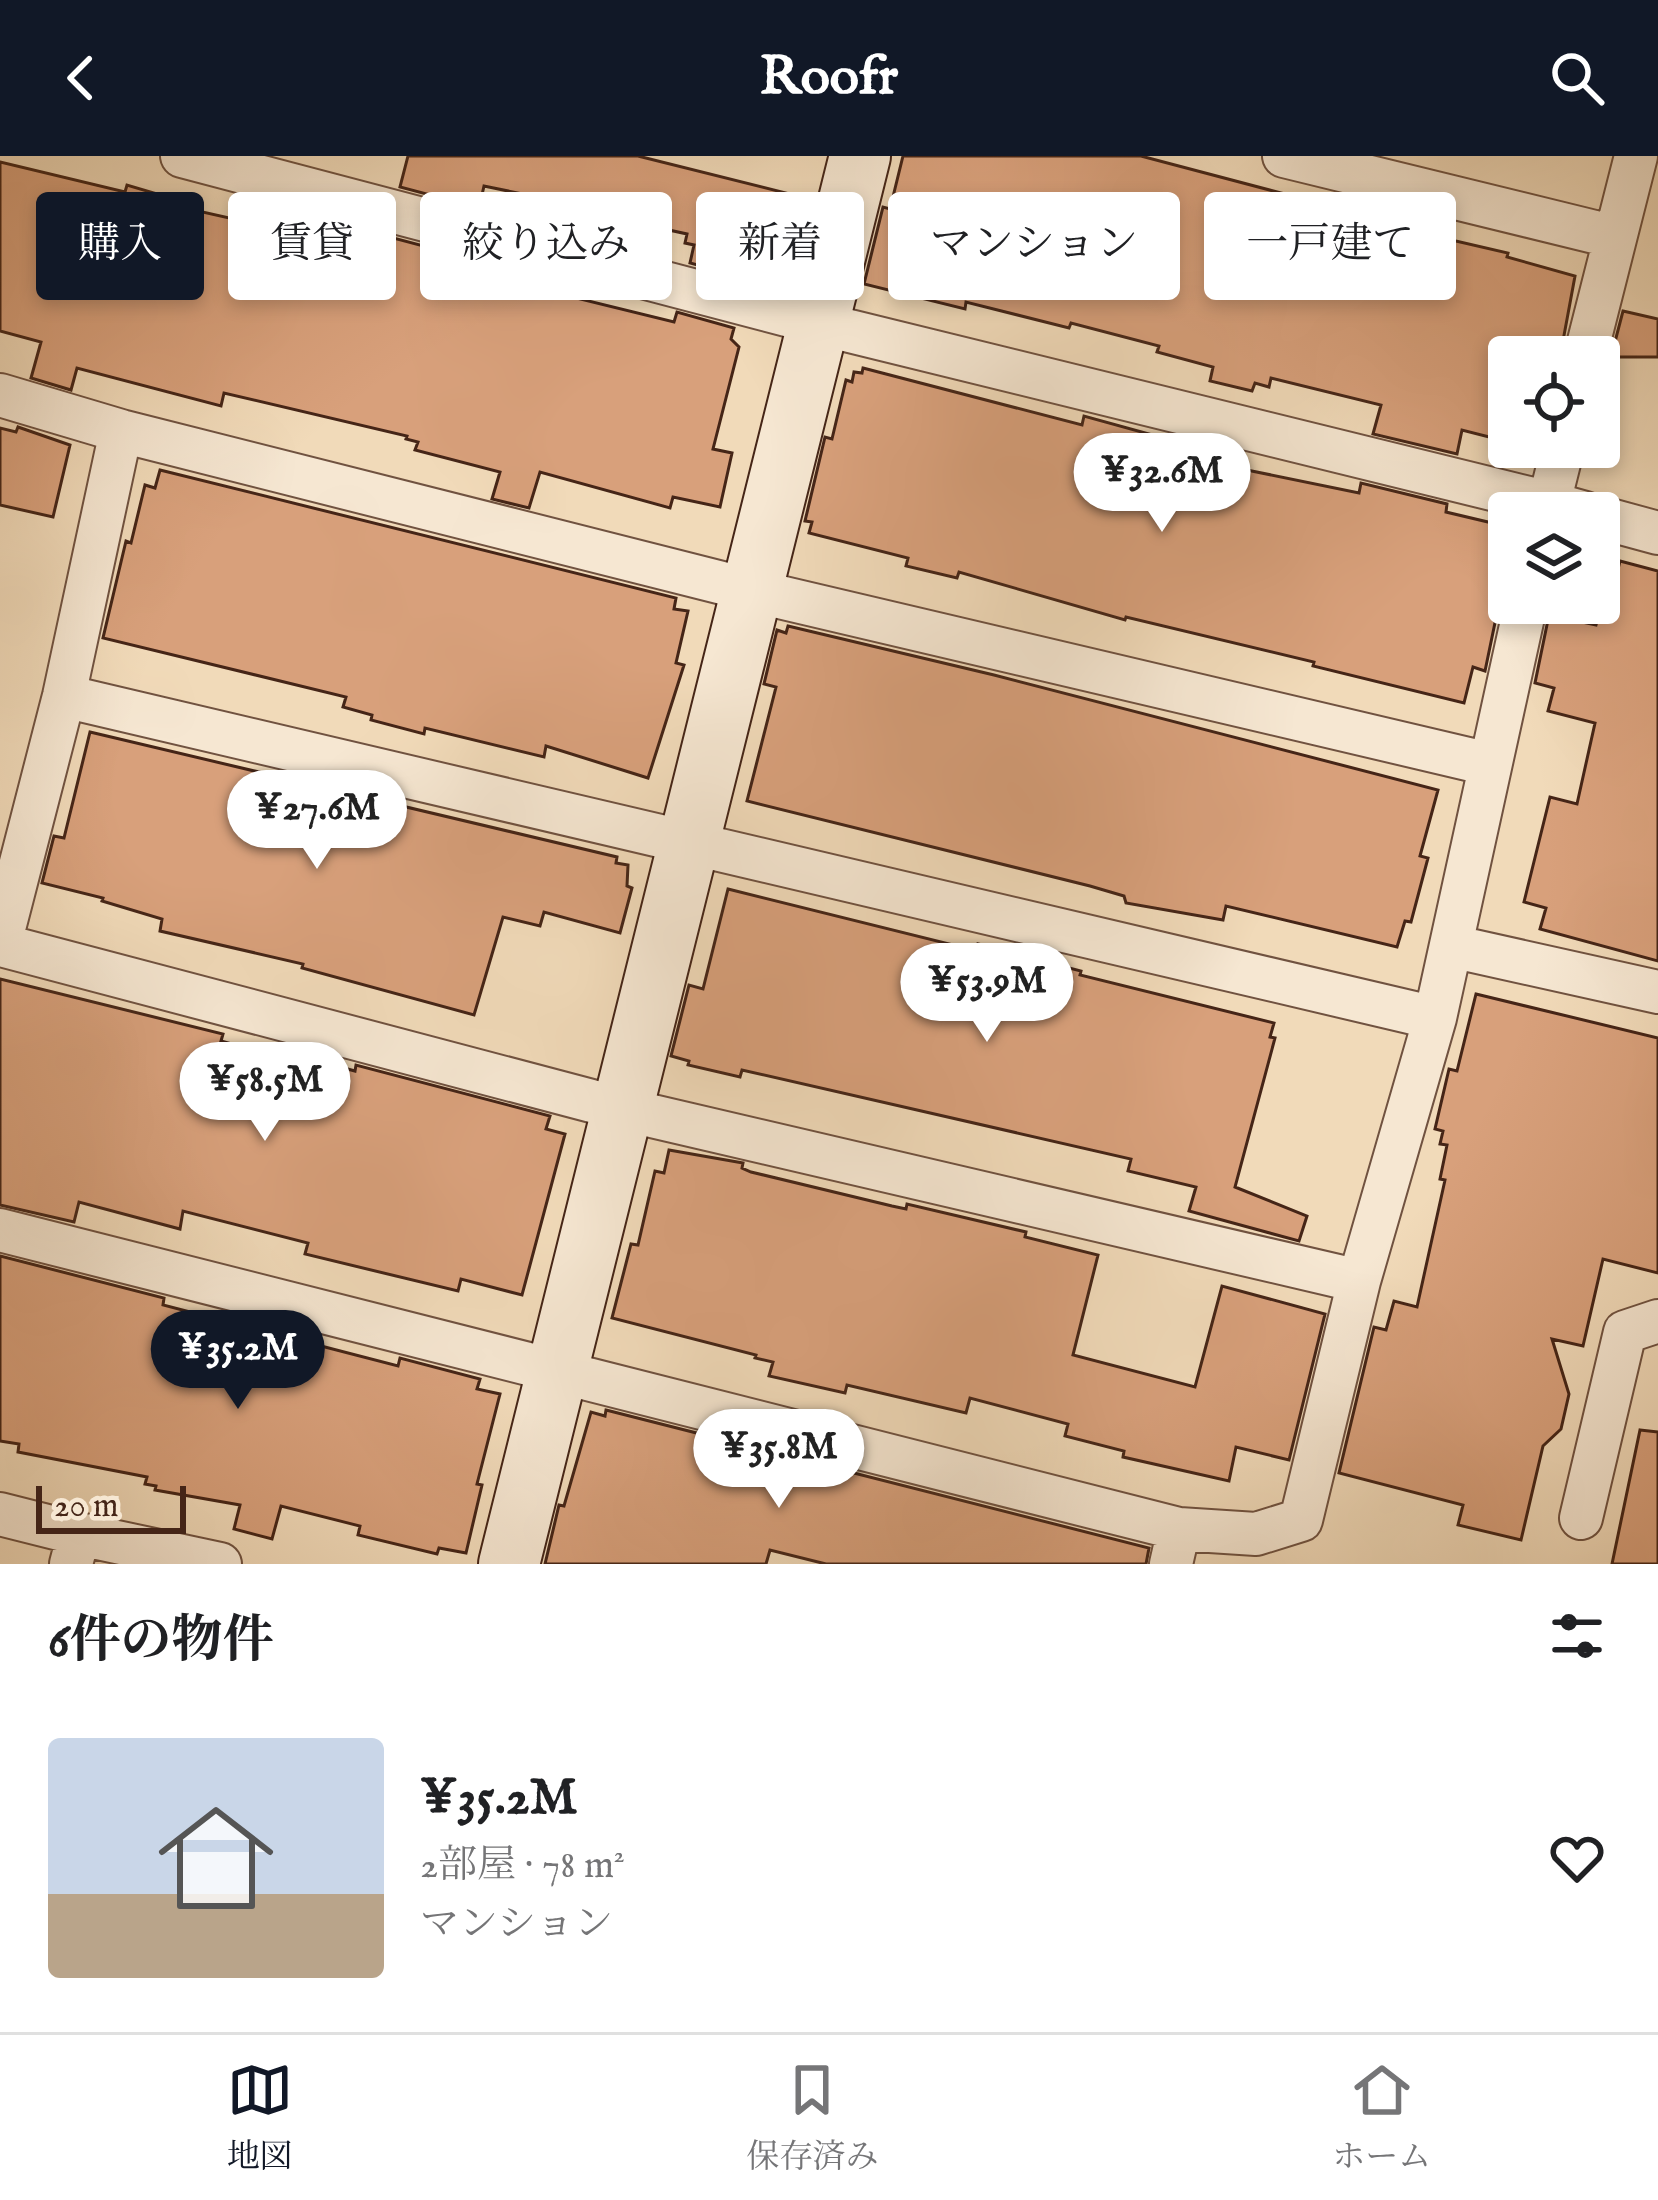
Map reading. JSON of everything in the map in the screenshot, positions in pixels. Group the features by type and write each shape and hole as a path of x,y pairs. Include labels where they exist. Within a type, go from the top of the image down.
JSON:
{"street":[{"path":"182,156 817,323 1489,492"},
{"path":"509,1564 860,156"},
{"path":"1284,156 1615,237"},
{"path":"1591,336 1636,156"},
{"path":"0,395 750,590 1489,764"},
{"path":"121,430 64,696 1,945 622,1109 1359,1281"},
{"path":"1620,522 1658,532"},
{"path":"0,1230 560,1370 1175,1547 1256,1534 1301,1520 1359,1281 1435,1018 1521,624"},
{"path":"64,696 1435,1018"},
{"path":"1450,946 1658,992"},
{"path":"1581,1518 1625,1331 1658,1321"},
{"path":"0,1514 75,1549 220,1564"}],"building":[{"path":"408,156 638,156 782,192 696,192 696,265 690,263 694,245 685,243 687,234 672,231 672,192 513,192 484,186 483,192 420,192 400,187"},
{"path":"903,156 1141,156 1277,192 1204,192 1204,300 1456,300 1456,241 1575,276 1564,336 1488,336 1488,437 1462,430 1457,454 1373,434 1381,405 1271,378 1269,387 1255,383 1252,391 1210,381 1213,367 1157,352 1159,346 966,302 965,309 929,300 1180,300 1180,192 894,192"},
{"path":"0,162 125,192 36,192 36,300 204,300 204,212 228,218 228,300 396,300 396,239 420,245 420,300 584,300 674,322 677,312 734,328 731,339 739,347 713,449 732,453 720,507 673,497 670,508 540,472 529,508 492,499 500,472 415,450 418,442 407,436 224,393 221,406 77,368 71,390 31,378 41,342 0,331"},
{"path":"883,207 888,208 888,290 864,284"},
{"path":"1623,311 1658,319 1658,357 1620,357 1616,336"},
{"path":"863,368 1082,425 1084,416 1160,437 1156,452 1167,455 1166,459 1239,481 1242,469 1359,493 1361,483 1447,504 1446,512 1488,522 1488,624 1495,624 1485,671 1473,667 1464,703 1313,666 1314,662 1125,620 959,572 957,578 906,566 908,558 809,533 812,522 805,521 825,437 832,439 846,380 852,382 854,372 862,373"},
{"path":"18,427 70,445 53,517 0,505 0,428 16,432"},
{"path":"160,470 676,598 674,609 688,611 676,663 684,665 648,778 546,746 544,757 425,728 424,734 343,707 346,697 103,638 145,485 155,488"},
{"path":"1620,561 1658,571 1658,961 1540,929 1546,908 1524,902 1550,797 1577,804 1595,723 1548,711 1554,688 1535,683 1547,624 1620,624"},
{"path":"788,626 1438,790 1420,856 1428,858 1411,922 1405,921 1397,947 1226,906 1223,920 1126,903 1124,896 1090,886 747,801 776,687 764,684 777,630 786,633"},
{"path":"90,732 617,857 616,863 628,865 627,886 632,888 620,933 544,912 540,926 503,917 474,1015 302,968 303,964 160,931 162,919 42,883 54,836 64,838"},
{"path":"728,889 977,951 978,944 1081,971 1080,975 1274,1023 1270,1037 1275,1038 1235,1187 1307,1216 1299,1241 1189,1211 1196,1187 1128,1171 1131,1159 742,1070 740,1077 688,1065 689,1061 671,1056 689,985 703,989"},
{"path":"0,979 223,1034 221,1041 295,1062 297,1055 355,1071 356,1065 550,1116 546,1129 565,1134 522,1295 461,1279 458,1291 305,1254 308,1243 183,1211 180,1229 79,1202 74,1222 0,1205"},
{"path":"1476,994 1658,1038 1658,1273 1603,1259 1583,1346 1552,1339 1569,1394 1561,1429 1543,1446 1521,1540 1458,1525 1463,1505 1339,1473 1374,1327 1386,1330 1394,1301 1417,1307 1445,1180 1440,1179 1447,1145 1440,1144 1443,1131 1435,1129 1449,1069 1457,1071"},
{"path":"669,1150 743,1163 742,1168 751,1172 892,1206 906,1209 907,1204 1026,1232 1025,1237 1098,1255 1073,1355 1195,1387 1222,1286 1325,1314 1289,1460 1236,1447 1229,1481 1123,1457 1124,1451 1065,1436 1068,1424 970,1398 966,1413 847,1385 845,1393 769,1376 773,1362 756,1355 612,1318 631,1244 638,1245 655,1171 664,1173"},
{"path":"0,1256 164,1298 163,1305 398,1366 400,1358 480,1379 477,1389 500,1394 477,1484 482,1485 466,1553 439,1548 437,1554 358,1535 360,1526 281,1506 272,1539 234,1529 240,1505 155,1490 156,1486 145,1484 147,1477 18,1452 19,1444 0,1441"},
{"path":"606,1410 1149,1548 1146,1564 826,1564 770,1550 766,1564 545,1564 559,1505 564,1506 591,1412 605,1416"},
{"path":"1640,1430 1658,1432 1658,1564 1612,1564"}]}
